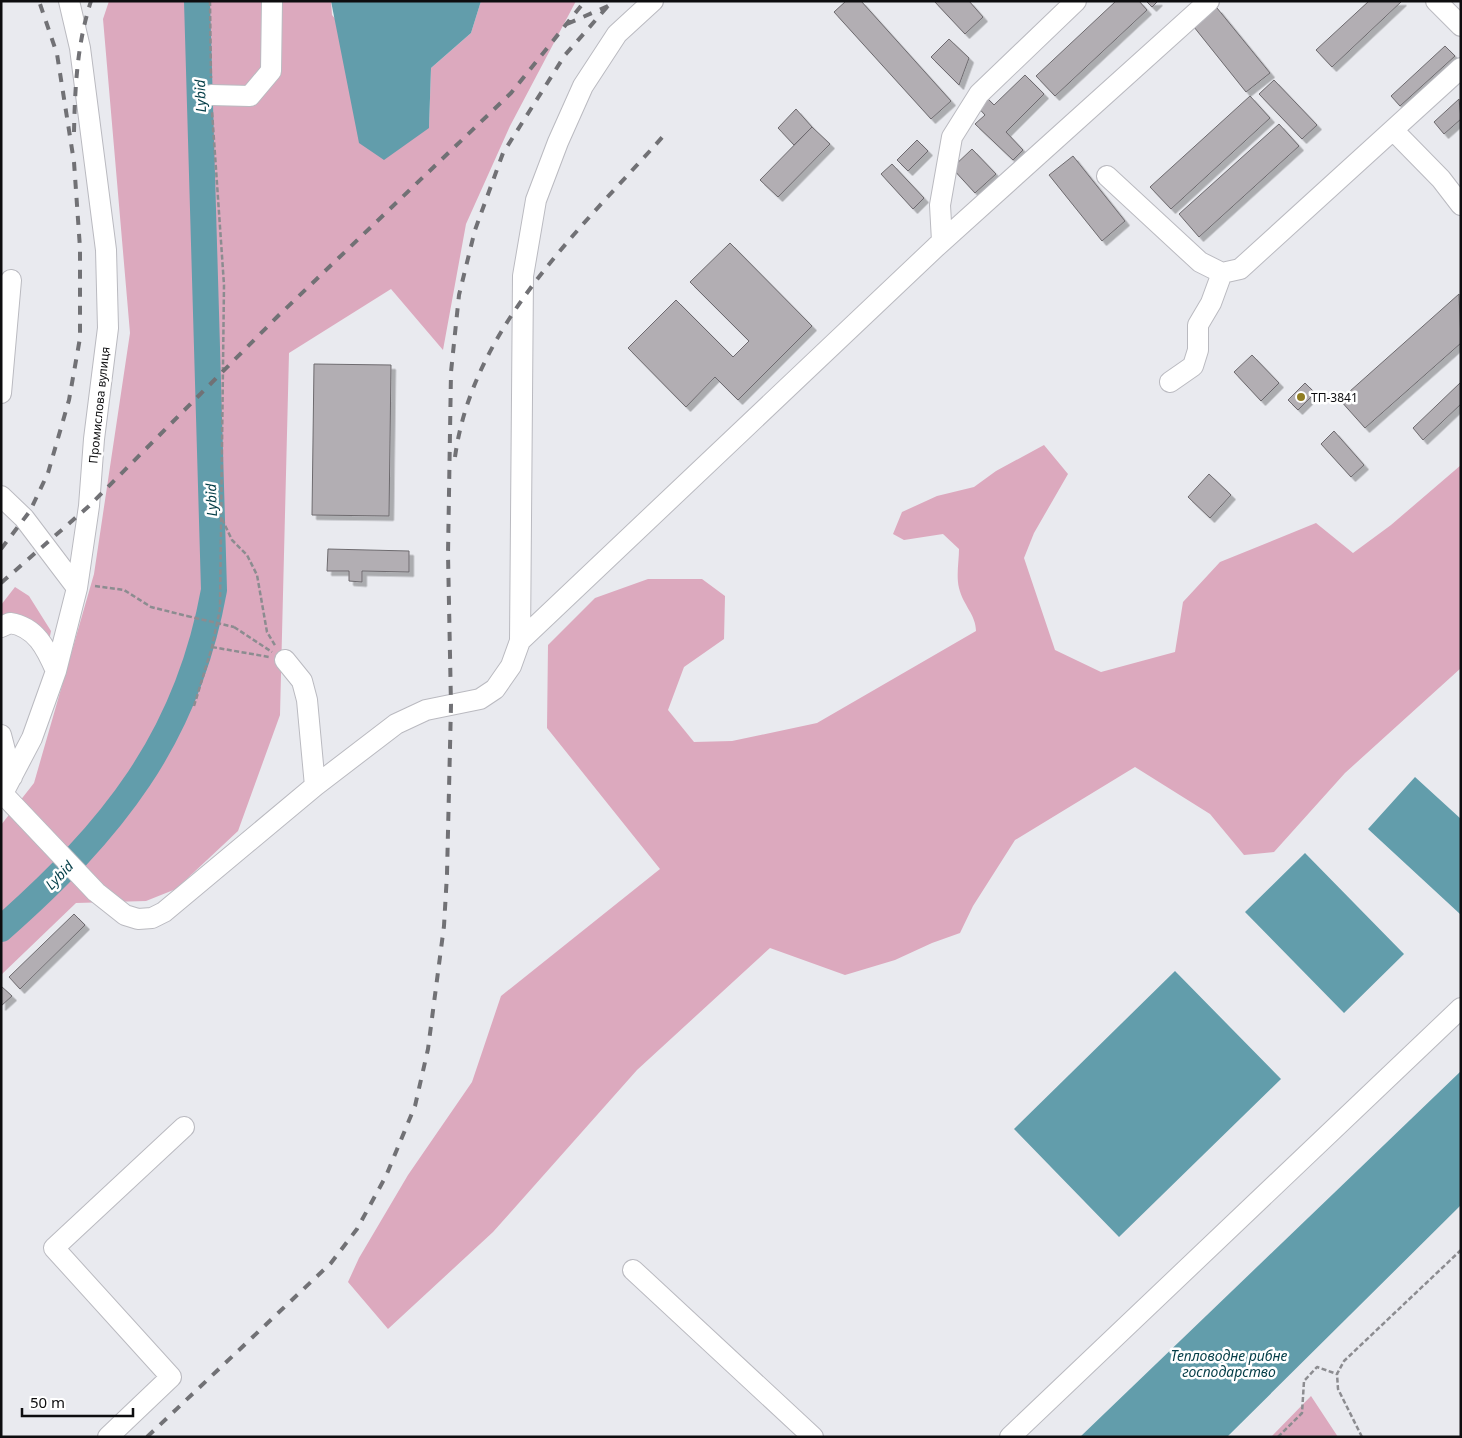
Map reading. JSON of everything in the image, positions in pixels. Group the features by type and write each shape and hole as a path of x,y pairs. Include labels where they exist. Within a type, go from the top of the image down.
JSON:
{"street":[{"name":"Промислова вулиця","path":"6,789 32,738 56,671 77,585 90,506 94,440 108,328 106,250 81,58 69,1"},
{"path":"211,95 250,96 271,71 272,1"},
{"path":"1,735 6,789 96,892 125,916 138,919 152,918 164,912 315,786 396,724 426,710 480,699 495,689 511,666 520,641 523,276 536,200 582,86 617,34 653,1"},
{"path":"942,241 940,206 952,138 979,94 1076,1"},
{"path":"520,641 942,241 1209,1"},
{"path":"1436,1 1461,26"},
{"path":"1107,176 1200,262 1222,273 1240,269 1461,68"},
{"path":"1393,130 1441,179 1461,205"},
{"path":"1170,382 1193,366 1198,350 1198,325 1211,303 1222,273"},
{"path":"1,393 11,280"},
{"path":"1,496 24,518 77,585"},
{"path":"1,627 10,623 30,630 47,651 56,671"},
{"path":"285,660 302,681 307,700 315,786"},
{"path":"1010,1437 1461,1008"},
{"path":"108,1437 170,1377 54,1248 184,1127"},
{"path":"633,1270 813,1437"}],"path":[{"path":"194,706 212,647 220,609 224,285 211,95 210,1"},
{"path":"221,518 232,540 247,555 257,575 267,632 285,660"},
{"path":"77,585 124,590 151,607 234,627 285,660"},
{"path":"212,647 285,660"},
{"path":"1362,1437 1338,1389 1337,1374 1344,1361 1461,1250"},
{"path":"1278,1437 1302,1413 1304,1381 1317,1368 1337,1374"}],"shaded area":[{"path":"109,1 331,1 332,15 429,128 431,68 471,33 481,1 576,1 510,126 466,224 443,350 391,289 289,353 280,715 238,831 176,889 146,901 76,903 1,975 1,825 34,783 94,574 130,333 103,19"},
{"path":"1044,445 1068,474 1034,533 1024,558 1055,650 1101,672 1175,652 1183,602 1220,562 1316,523 1353,553 1391,525 1461,465 1461,668 1345,773 1274,852 1244,855 1210,814 1135,767 1015,840 973,906 960,933 932,943 895,960 845,975 770,948 637,1070 493,1232 388,1329 348,1282 359,1258 408,1175 472,1082 501,996 660,869 547,728 548,645 595,598 648,579 702,579 725,596 724,639 684,667 668,710 694,742 732,741 817,723 976,631 974,620 959,588 959,549 943,534 904,540 893,534 902,512 937,496 974,487 996,471"},
{"path":"15,587 29,596 51,631 47,651 30,630 1,627 1,605"},
{"path":"1311,1396 1338,1437 1271,1437"}],"water":[{"path":"331,1 481,1 471,33 431,68 429,128 384,160 359,143"},
{"path":"1415,777 1461,819 1460,914 1368,829"},
{"path":"1305,853 1404,954 1344,1013 1245,912"},
{"path":"1175,971 1281,1079 1119,1237 1014,1129"},
{"name":"Тепловодне рибне господарство","path":"1461,1071 1461,1205 1227,1437 1080,1437"}],"building":[{"path":"846,1 861,1 951,101 931,119 834,12"},
{"path":"934,1 969,1 983,17 965,34"},
{"path":"1116,1 1139,1 1147,10 1055,96 1036,76"},
{"path":"1146,1 1158,1 1152,7"},
{"path":"1369,1 1402,1 1332,67 1316,50"},
{"path":"1217,8 1270,73 1246,92 1194,27"},
{"path":"949,39 969,58 959,85 931,57"},
{"path":"1445,46 1455,56 1400,106 1391,96"},
{"path":"1025,75 1044,94 1006,132 1023,150 1013,160 975,124 985,115 975,104 984,95 994,105"},
{"path":"1274,80 1317,125 1302,139 1259,94"},
{"path":"1250,96 1270,118 1171,209 1150,187"},
{"path":"1459,99 1461,119 1444,134 1434,122"},
{"path":"796,109 812,127 794,145 778,128"},
{"path":"1279,124 1299,146 1199,237 1179,214"},
{"path":"812,127 830,144 778,197 760,180"},
{"path":"917,140 928,151 908,171 897,160"},
{"path":"972,149 996,174 975,193 952,168"},
{"path":"1073,156 1125,221 1102,241 1049,175"},
{"path":"892,164 924,198 913,209 881,174"},
{"path":"730,243 812,326 738,400 715,377 686,407 628,348 676,300 733,357 749,341 690,282"},
{"path":"1459,294 1461,343 1365,428 1340,400"},
{"path":"1252,355 1279,383 1261,401 1234,372"},
{"path":"314,364 391,365 389,516 312,515"},
{"path":"1461,382 1461,404 1423,440 1413,428"},
{"name":"ТП-3841","path":"1305,383 1315,393 1298,410 1288,400"},
{"path":"1334,431 1364,465 1351,477 1321,444"},
{"path":"1209,474 1231,495 1210,518 1188,497"},
{"path":"328,549 409,551 409,572 362,571 362,582 349,581 349,571 327,571"},
{"path":"74,914 85,925 20,989 9,977"},
{"path":"1,986 12,996 1,1006"}],"waterway":[{"name":"Lybid","path":"1,929 77,856 110,818 139,779 164,737 185,692 202,643 214,590 197,1"}],"railway":[{"path":"1,549 30,511 48,473 69,400 80,338 80,248 74,162 57,54 39,1"},
{"path":"74,132 76,82 80,49 91,1"},
{"path":"1,583 89,506 278,316 511,93 585,1"},
{"path":"567,24 608,6 614,1"},
{"path":"147,1437 331,1263 357,1229 386,1176 415,1106 428,1049 444,926 447,874 451,705 448,554 451,372 459,295 475,230 503,153 565,55 608,6"},
{"path":"455,457 466,409 484,364 508,322 536,281 567,242 666,133"}],"place":[{"name":"ТП-3841","path":"1301,397"}]}
